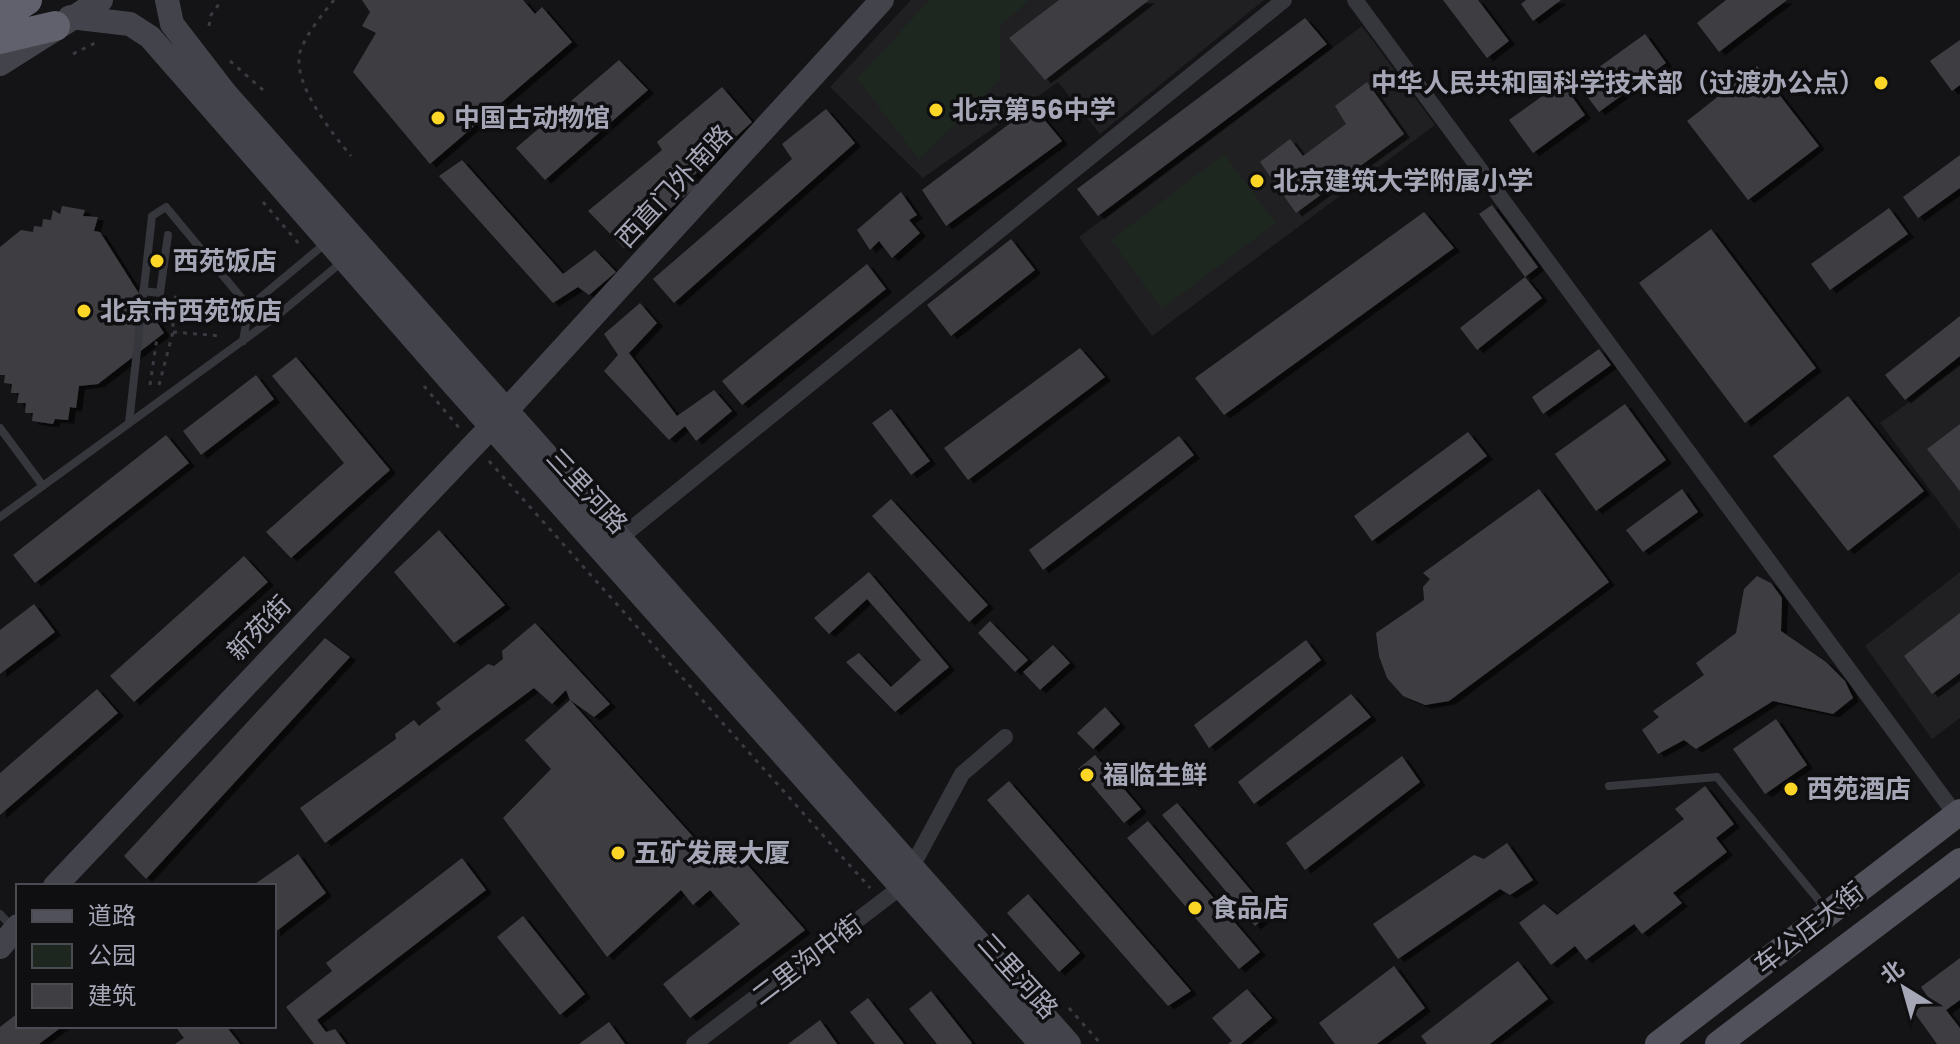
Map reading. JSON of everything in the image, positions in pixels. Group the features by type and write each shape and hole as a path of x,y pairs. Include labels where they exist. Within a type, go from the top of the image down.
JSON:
{"highway":[{"path":"0,17 27,0"},
{"path":"0,39 63,22"}],"main road":[{"path":"0,64 101,0"},
{"name":"三里河路","path":"167,0 172,24 189,49 352,254 906,878 1069,1044"},
{"name":"西直门外南路","path":"499,419 882,0"},
{"name":"三里河路","path":"63,22 130,24 150,37 335,234"},
{"name":"三里河路","path":"499,419 620,538 1041,1044"},
{"name":"新苑街","path":"57,884 499,419"},
{"name":"车公庄大街","path":"1658,1044 1958,813"},
{"name":"车公庄大街","path":"1718,1044 1960,861"}],"street":[{"path":"620,538 1284,0"},
{"path":"1355,0 1958,813"},
{"path":"906,878 929,830 962,774 1005,737"},
{"name":"二里沟中街","path":"694,1044 906,878"}],"lane":[{"path":"129,423 152,216 166,207 249,307"},
{"path":"243,341 249,307 335,234"},
{"path":"143,291 160,293 168,235"},
{"path":"0,517 243,341 352,254"},
{"path":"0,428 43,486"},
{"path":"1609,786 1717,777 1829,913"}],"path":[{"path":"209,26 211,15 222,0"},
{"path":"334,0 300,52 300,73 328,128 351,156"},
{"path":"226,59 243,69 263,90"},
{"path":"158,389 173,332 173,297 226,302"},
{"path":"173,332 221,336"}],"shaded area":[{"name":"北京第56中学","path":"911,0 1264,0 1100,134 1058,82 923,178 830,87"},
{"name":"北京建筑大学附属小学","path":"1362,26 1435,125 1152,336 1079,237"},
{"path":"1960,366 1960,530 1880,423"},
{"path":"1960,572 1960,718 1932,739 1865,646"}],"green space":[{"path":"930,0 1029,0 1000,27 1001,79 919,160 857,78"},
{"path":"1224,154 1276,223 1162,309 1111,240"}],"building":[{"name":"中国古动物馆","path":"362,0 523,0 535,14 542,7 572,42 430,164 353,72 376,33 362,26 370,12"},
{"path":"1059,0 1149,0 1045,80 1009,38"},
{"path":"1443,0 1478,0 1509,41 1487,58"},
{"path":"1526,0 1561,0 1533,21 1521,4"},
{"path":"1726,0 1787,0 1719,52 1697,23"},
{"path":"1305,18 1327,44 1098,216 1077,189"},
{"path":"1645,34 1666,63 1599,112 1577,83"},
{"path":"1960,40 1960,85 1952,91 1930,61"},
{"path":"619,60 648,90 545,180 516,148"},
{"path":"1757,66 1819,146 1748,200 1687,121"},
{"path":"1367,82 1404,134 1296,213 1260,162 1290,139 1303,156 1346,124 1335,106"},
{"path":"1562,82 1585,115 1533,153 1509,120"},
{"path":"722,87 752,122 691,178 698,185 624,248 588,211 662,150 657,142"},
{"path":"1033,106 1062,141 946,226 922,190"},
{"path":"826,109 855,143 674,303 653,279 792,159 782,144"},
{"path":"1960,155 1960,188 1918,218 1903,197"},
{"path":"462,160 563,274 595,250 616,272 589,295 578,287 553,303 439,176"},
{"path":"901,192 917,215 909,220 920,233 892,258 879,241 870,250 857,230"},
{"path":"1492,205 1538,267 1525,277 1479,214"},
{"path":"62,206 85,210 83,216 98,217 94,231 100,232 164,333 98,384 79,386 76,408 70,407 68,420 55,419 53,424 32,421 33,413 25,413 26,403 17,403 19,393 11,393 12,384 4,383 5,375 0,375 0,247 21,230 33,232 34,226 42,227 43,219 51,220 53,210 60,214"},
{"path":"1889,208 1908,234 1830,290 1811,264"},
{"path":"1424,212 1454,248 1224,415 1195,378"},
{"path":"1711,229 1816,368 1745,423 1639,283"},
{"path":"1011,239 1035,270 951,336 927,305"},
{"path":"867,264 886,289 742,405 722,381"},
{"path":"1525,277 1542,298 1477,350 1460,328"},
{"path":"640,303 657,323 629,353 677,416 714,390 732,411 696,441 685,426 669,440 604,371 618,355 604,334"},
{"path":"1960,316 1960,356 1905,400 1885,375"},
{"path":"1080,348 1105,377 968,480 944,448"},
{"path":"1599,349 1611,365 1543,414 1532,397"},
{"path":"296,357 390,470 291,558 266,532 344,463 272,376"},
{"path":"256,375 274,399 201,455 183,431"},
{"path":"1848,396 1924,491 1848,551 1773,456"},
{"path":"1625,404 1666,460 1596,511 1555,454"},
{"path":"891,409 930,461 911,475 872,423"},
{"path":"1960,424 1960,491 1927,449"},
{"path":"1468,432 1487,456 1372,541 1354,516"},
{"path":"166,435 189,463 35,583 13,555"},
{"path":"1179,436 1194,455 1043,570 1029,550"},
{"path":"1539,489 1609,582 1449,701 1425,705 1403,696 1387,678 1379,656 1376,633 1424,600 1423,587 1430,579 1423,573"},
{"path":"1682,489 1698,512 1643,552 1626,530"},
{"path":"891,499 988,605 969,622 872,516"},
{"path":"439,530 505,605 454,643 394,572"},
{"path":"244,556 268,582 134,702 110,676"},
{"path":"869,572 949,667 895,712 846,662 859,653 891,687 921,660 867,599 829,634 814,618"},
{"path":"1757,576 1771,583 1782,598 1781,631 1826,662 1845,681 1853,698 1833,714 1773,701 1696,749 1684,740 1658,754 1642,730 1659,717 1653,711 1704,675 1696,663 1736,633 1744,589"},
{"path":"34,604 55,632 0,674 0,630"},
{"path":"1960,613 1960,673 1932,694 1904,656"},
{"path":"990,621 1028,660 1015,672 978,633"},
{"path":"535,623 610,704 594,717 570,700 566,690 552,704 534,688 325,843 300,808 396,739 395,734 414,720 419,726 441,709 436,703 488,664 494,666 503,659 502,651"},
{"path":"325,638 350,657 146,879 124,856"},
{"path":"1306,640 1321,660 1209,748 1194,725"},
{"path":"1053,645 1070,663 1040,690 1023,672"},
{"path":"97,689 118,713 0,815 0,773"},
{"path":"1351,694 1371,717 1254,804 1238,782"},
{"name":"五矿发展大厦","path":"570,700 714,860 730,845 805,930 690,1018 663,984 740,924 710,890 693,905 681,890 607,957 503,818 551,769 525,740"},
{"path":"1105,707 1120,724 1093,749 1077,733"},
{"path":"1776,719 1807,765 1765,794 1733,749"},
{"path":"1095,755 1141,809 1124,823 1078,769"},
{"path":"1402,756 1420,782 1305,870 1286,843"},
{"path":"1009,781 1191,991 1168,1006 987,800"},
{"path":"1705,786 1734,824 1716,838 1727,852 1673,893 1682,903 1642,934 1634,924 1586,960 1575,946 1551,965 1519,923 1544,904 1557,915 1684,819 1675,809"},
{"path":"1177,803 1270,913 1255,926 1162,815"},
{"path":"1148,821 1260,952 1239,969 1127,838"},
{"path":"1507,843 1533,880 1510,895 1500,889 1398,959 1373,924 1474,855 1484,859"},
{"path":"298,854 326,893 276,931 276,884 255,884"},
{"path":"462,858 486,890 317,1020 326,1032 335,1029 346,1044 314,1044 286,1007 332,971 326,963"},
{"path":"1028,894 1080,953 1059,972 1007,913"},
{"path":"523,916 585,994 560,1015 497,937"},
{"path":"1960,958 1960,1000 1946,1010 1960,1028 1960,1044 1937,1044 1914,1012 1930,1000 1921,987"},
{"path":"1518,961 1548,999 1490,1044 1427,1044 1421,1036"},
{"path":"1394,966 1425,1008 1377,1044 1335,1044 1319,1023"},
{"path":"1247,989 1272,1018 1241,1044 1228,1044 1232,1041 1212,1018"},
{"path":"931,991 972,1043 937,1044 909,1009"},
{"path":"868,998 904,1044 875,1044 850,1012"},
{"path":"16,1015 16,1028 60,1028 39,1044 0,1044 0,1027"},
{"path":"820,1020 837,1044 788,1044"},
{"path":"609,1022 625,1044 579,1044"},
{"path":"176,1028 228,1028 240,1044 175,1044 184,1038"}],"place":[{"name":"中华人民共和国科学技术部（过渡办公点）","path":"1881,83"},
{"name":"北京第56中学","path":"936,110"},
{"name":"中国古动物馆","path":"438,118"},
{"name":"北京建筑大学附属小学","path":"1257,181"},
{"name":"西苑饭店","path":"157,261"},
{"name":"北京市西苑饭店","path":"84,311"},
{"name":"福临生鲜","path":"1087,775"},
{"name":"西苑酒店","path":"1791,789"},
{"name":"五矿发展大厦","path":"618,853"},
{"name":"食品店","path":"1195,908"}]}
